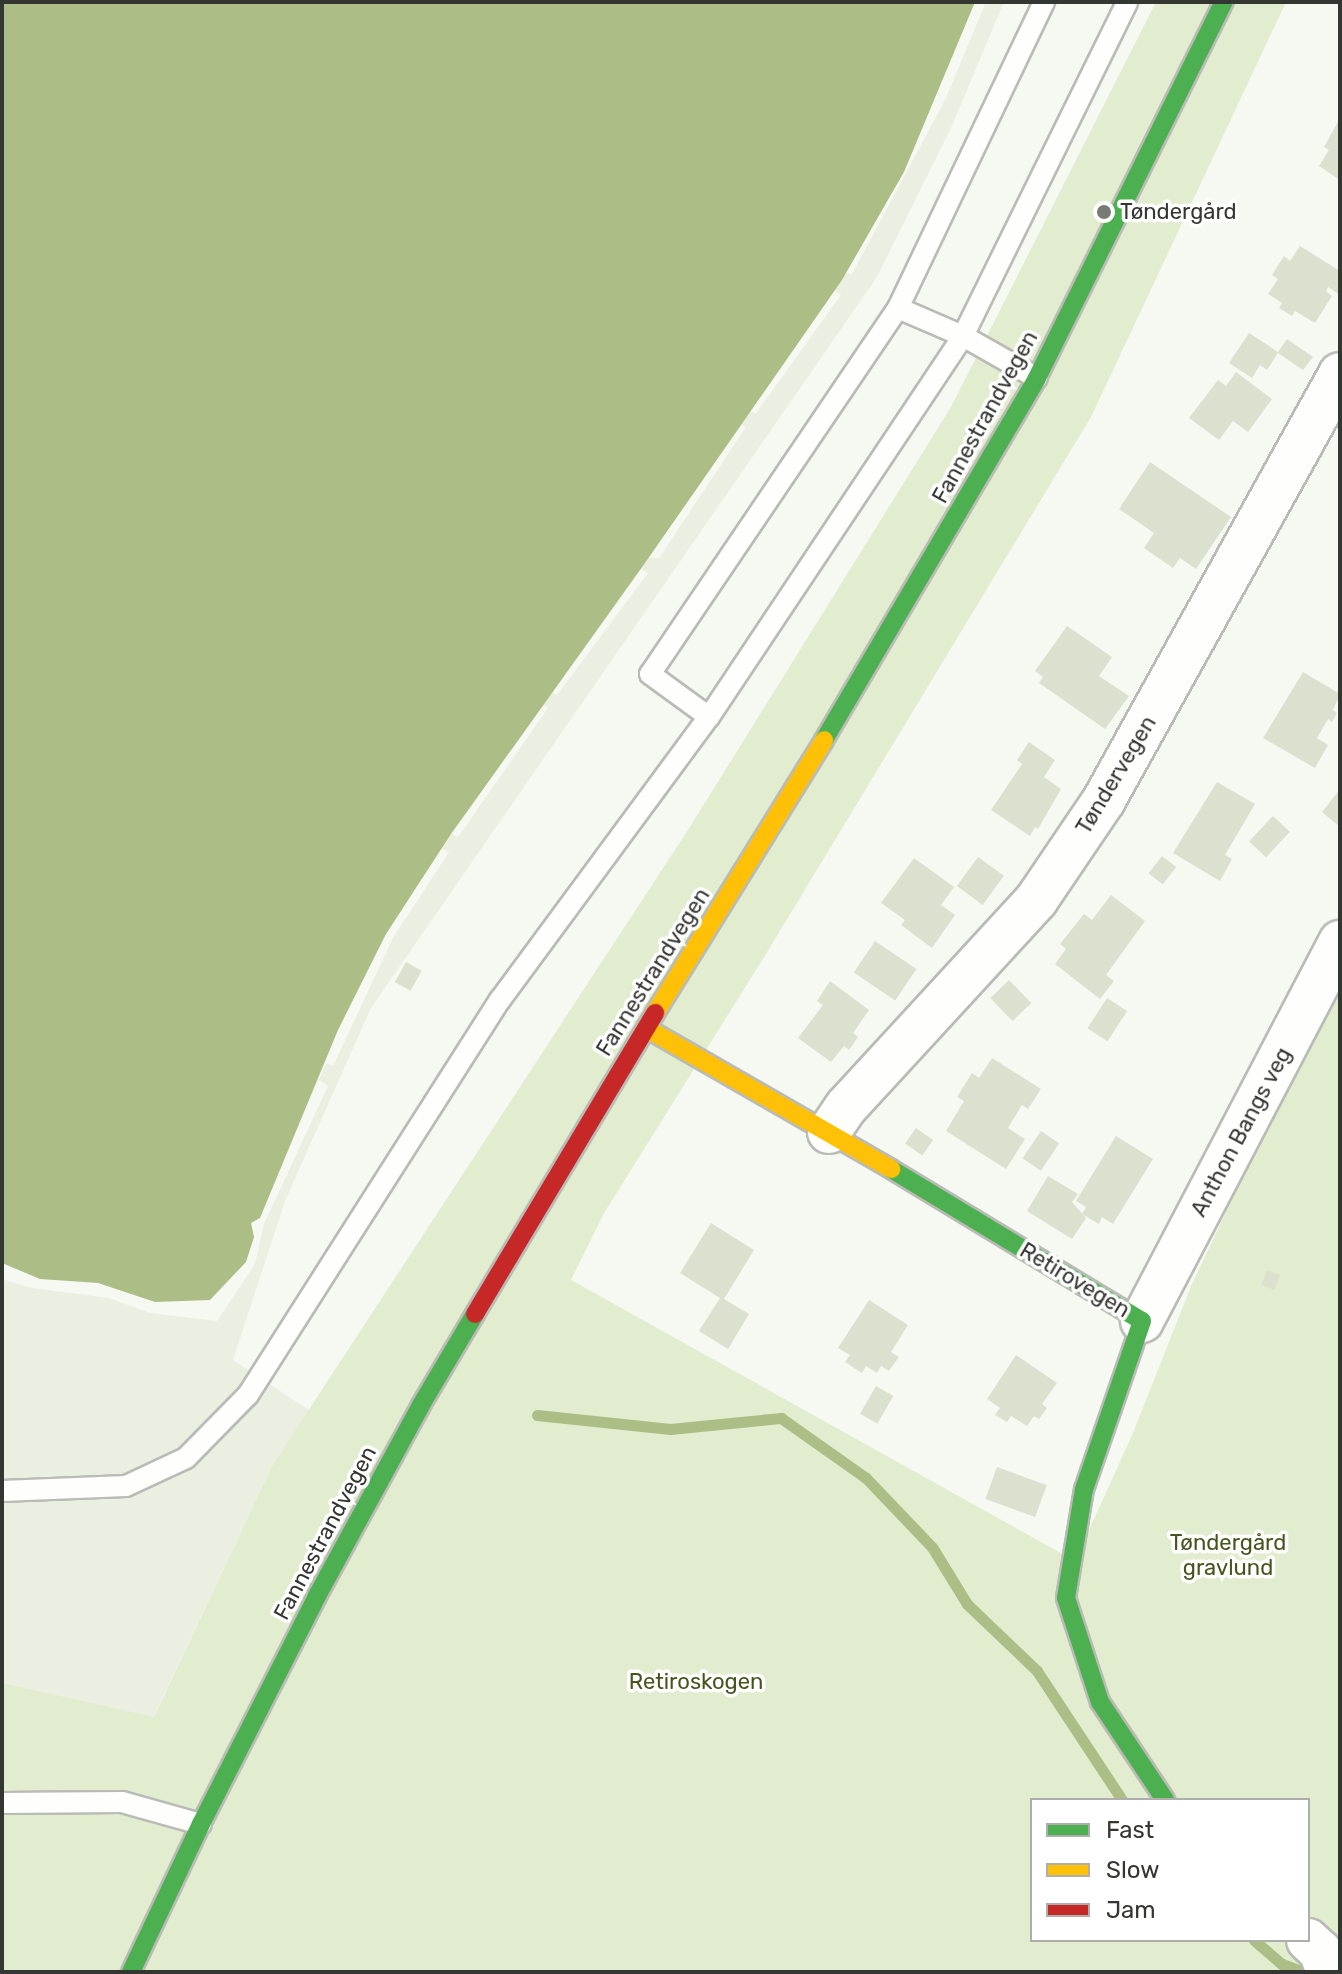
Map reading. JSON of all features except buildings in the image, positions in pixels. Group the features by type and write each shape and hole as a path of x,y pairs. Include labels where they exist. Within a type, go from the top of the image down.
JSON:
{"main road":[{"name":"Fannestrandvegen","path":"131,1972 201,1824 317,1596 421,1405 646,1028 882,647 1037,378 1224,2"},
{"name":"Retirovegen","path":"646,1028 829,1132 1142,1321 1084,1489 1066,1598 1100,1702 1164,1798"}],"street":[{"name":"Tøndervegen","path":"829,1132 846,1107 1037,899 1104,800 1340,374"},
{"name":"Anthon Bangs veg","path":"1142,1321 1340,942"}],"lane":[{"path":"709,717 650,674 898,308 1044,2"},
{"path":"2,1491 126,1486 186,1458 248,1395 500,1000 709,717 963,336 1127,2"},
{"path":"898,308 963,336 1037,378"},
{"path":"2,1803 122,1802 201,1824"}],"shaded area":[{"path":"2,2 975,2 904,172 842,280 451,834 386,934 338,1030 260,1218 251,1223 254,1237 246,1262 210,1300 155,1302 98,1283 40,1279 2,1263"},
{"path":"986,2 1004,2 951,128 877,277 371,1008 285,1201 233,1360 309,1410 272,1466 153,1718 2,1683 2,1279 32,1288 109,1298 150,1313 217,1321 255,1264 264,1224 328,1086 319,1080 326,1063 333,1066 393,938 449,852 441,848 451,834 458,837 548,708 542,704 551,692 557,695 648,573 641,569 649,558 659,558 746,427 740,424 749,411 756,413 841,295 834,290 845,273 852,274 946,98"}],"green space":[{"path":"1156,2 1286,2 1091,417 769,949 604,1213 571,1280 1075,1561 1133,1433 1192,1284 1325,1003 1340,997 1340,1972 2,1972 2,1683 154,1717 272,1466 688,830 951,407"}],"waterway":[{"path":"537,1415 670,1429 781,1418 866,1478 932,1547 967,1604 1037,1671 1121,1798"},
{"path":"1256,1942 1282,1964 1304,1972"}],"traffic: fast":[{"path":"824,740 1037,378 1224,2"},
{"path":"891,1169 1142,1321 1084,1489 1066,1598 1100,1702 1164,1798"},
{"path":"131,1972 201,1824 317,1596 421,1405 475,1314"}],"traffic: slow":[{"path":"655,1013 824,740"},
{"path":"646,1028 891,1169"}],"traffic: jam":[{"path":"475,1314 655,1013"}],"place":[{"name":"Tøndergård","path":"1104,212"}],"park label":[{"name":"Tøndergård gravlund","path":"1228,1554"},
{"name":"Retiroskogen","path":"696,1682"}]}
